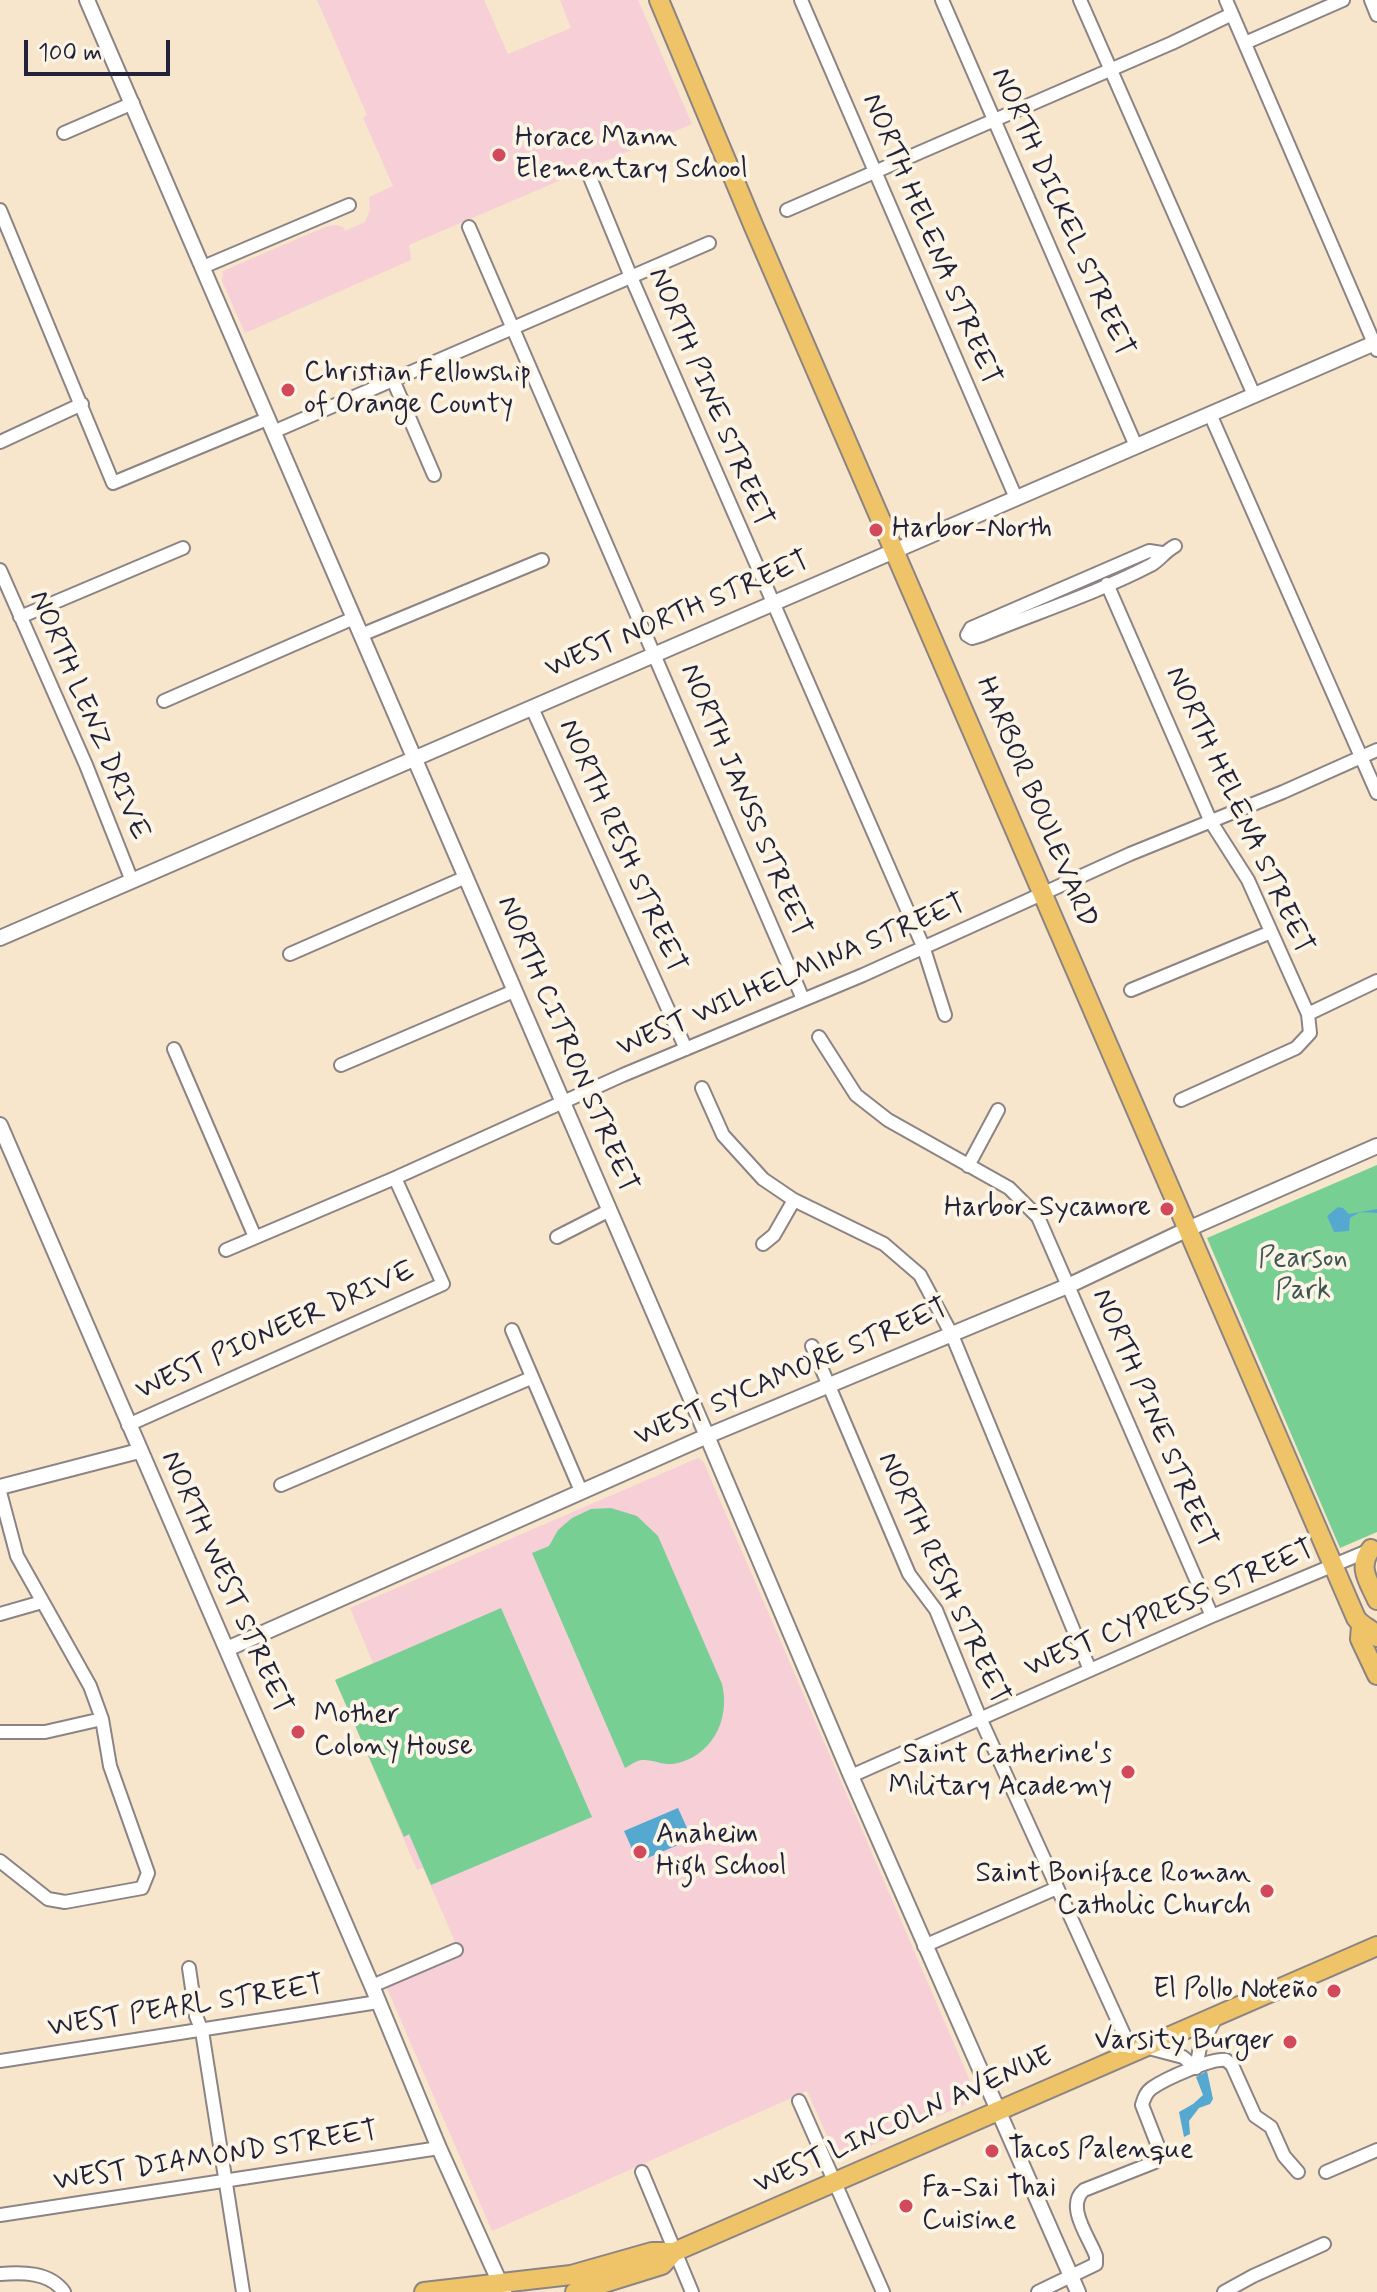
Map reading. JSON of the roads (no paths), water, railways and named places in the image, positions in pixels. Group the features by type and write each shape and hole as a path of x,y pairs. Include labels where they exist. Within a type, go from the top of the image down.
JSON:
{"main road":[{"name":"HARBOR BOULEVARD","path":"659,0 754,227 1361,1626 1360,1639 1377,1675"},
{"path":"1374,1548 1364,1559 1363,1568 1377,1600"},
{"path":"1361,1626 1373,1631 1377,1637"},
{"name":"WEST LINCOLN AVENUE","path":"424,2292 501,2287 571,2275 652,2252 674,2252 1377,1946"},
{"name":"WEST LINCOLN AVENUE","path":"575,2292 662,2265 674,2252"}],"street":[{"name":"NORTH CITRON STREET","path":"87,0 924,1946 1078,2292"},
{"name":"NORTH HELENA STREET","path":"801,0 1016,498"},
{"name":"NORTH DICKEL STREET","path":"942,0 1136,446"},
{"path":"1080,0 1254,395"},
{"path":"1226,0 1376,345"},
{"path":"1245,43 1343,0"},
{"path":"1371,0 1377,15"},
{"path":"787,210 1109,71 1232,14"},
{"path":"64,133 133,103"},
{"name":"NORTH PINE STREET","path":"589,175 772,604 923,946 945,1015"},
{"path":"203,267 349,205"},
{"path":"0,210 113,483 393,380 709,243"},
{"name":"NORTH JANSS STREET","path":"469,227 803,999"},
{"name":"WEST NORTH STREET","path":"0,938 1376,345"},
{"path":"393,380 434,475"},
{"path":"0,442 82,404"},
{"path":"1210,414 1377,793"},
{"path":"1162,553 1149,551 971,628 967,635 972,638 982,635 1107,584 1155,563 1162,553 1175,546"},
{"path":"20,617 183,548"},
{"path":"361,635 542,560"},
{"name":"NORTH LENZ DRIVE","path":"0,570 86,765 132,881"},
{"name":"NORTH HELENA STREET","path":"1107,584 1211,822 1248,880 1308,1014"},
{"path":"164,701 354,618"},
{"name":"NORTH RESH STREET","path":"532,708 686,1049"},
{"name":"WEST WILHELMINA STREET","path":"226,1250 1130,854 1377,750"},
{"path":"290,954 466,877"},
{"path":"1131,990 1271,932"},
{"path":"1181,1100 1296,1048 1310,1033 1308,1014 1377,981"},
{"path":"341,1065 514,991"},
{"name":"NORTH PINE STREET","path":"819,1037 856,1095 888,1120 1009,1188 1038,1217 1212,1616"},
{"path":"174,1049 255,1237"},
{"path":"702,1088 717,1124 738,1153 763,1179 794,1200 884,1244 920,1275 952,1335 1090,1670"},
{"path":"968,1166 998,1110"},
{"name":"NORTH WEST STREET","path":"0,1125 501,2287"},
{"name":"WEST SYCAMORE STREET","path":"227,1649 707,1436 1070,1285 1377,1146"},
{"name":"WEST PIONEER DRIVE","path":"128,1425 443,1284 395,1178"},
{"path":"763,1244 774,1235 794,1200"},
{"path":"557,1237 608,1211"},
{"path":"512,1330 581,1491"},
{"name":"NORTH RESH STREET","path":"812,1346 909,1574 936,1610 980,1718 1057,1888 1138,2049"},
{"path":"281,1485 531,1378"},
{"path":"0,1861 48,1899 65,1902 142,1888 148,1873 110,1766 102,1719 90,1686 17,1556 0,1489 139,1451"},
{"name":"WEST CYPRESS STREET","path":"851,1776 1212,1616 1374,1548"},
{"path":"0,1614 42,1602"},
{"path":"0,1732 45,1732 102,1719"},
{"path":"924,1946 1057,1888"},
{"path":"372,1986 456,1950"},
{"path":"189,1968 227,2180 243,2292"},
{"name":"WEST PEARL STREET","path":"0,2061 378,2002"},
{"path":"1196,2068 1198,2050 1218,2015"},
{"path":"1138,2049 1183,2057 1196,2068"},
{"path":"1038,2292 1094,2267 1097,2259 1076,2207 1079,2195 1084,2190 1153,2164 1158,2155 1158,2146 1142,2111 1144,2097 1152,2088 1219,2059 1229,2062 1255,2116 1271,2127 1284,2156 1298,2172"},
{"path":"799,2101 883,2292"},
{"name":"WEST DIAMOND STREET","path":"0,2215 439,2148"},
{"path":"1326,2172 1377,2150"},
{"path":"642,2172 692,2292"},
{"path":"1224,2292 1324,2244"},
{"path":"0,2274 23,2272 55,2281 64,2292"}],"water":[{"path":"1338,1207 1349,1214 1360,1212 1350,1218 1349,1231 1334,1232 1327,1216"},
{"path":"678,1808 692,1839 638,1862 624,1831"},
{"path":"1207,2071 1213,2099 1210,2104 1199,2108 1189,2121 1190,2134 1184,2137 1179,2112 1203,2095 1196,2077"}],"place":[{"name":"Horace Mann Elementary School","path":"499,155"},
{"name":"Christian Fellowship of Orange County","path":"288,390"},
{"name":"Harbor-North","path":"876,530"},
{"name":"Harbor-Sycamore","path":"1167,1209"},
{"name":"Mother Colony House","path":"298,1732"},
{"name":"Saint Catherine's Military Academy","path":"1128,1772"},
{"name":"Anaheim High School","path":"640,1852"},
{"name":"Saint Boniface Roman Catholic Church","path":"1267,1891"},
{"name":"El Pollo Noteño","path":"1334,1991"},
{"name":"Varsity Burger","path":"1290,2042"},
{"name":"Tacos Palenque","path":"992,2151"},
{"name":"Fa-Sai Thai Cuisine","path":"906,2206"}],"park label":[{"name":"Pearson Park","path":"1303,1276"}]}
